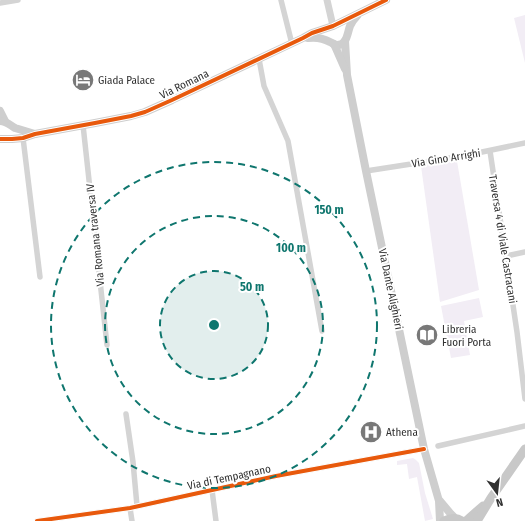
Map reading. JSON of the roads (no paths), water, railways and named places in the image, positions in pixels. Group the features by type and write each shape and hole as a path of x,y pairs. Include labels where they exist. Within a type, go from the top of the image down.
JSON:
{"main road":[{"name":"Via Romana","path":"2,138 23,138 35,134 145,112 292,44 312,33 333,26 386,0"},
{"name":"Via Romana","path":"346,37 352,21 366,10"},
{"path":"304,38 316,37 332,43 340,44 346,37 346,30 343,26 333,26 328,32 328,37 332,43"},
{"name":"Via Dante Alighieri","path":"346,37 347,75 424,449 439,501 440,521"},
{"name":"Via Dante Alighieri","path":"332,43 347,75"},
{"path":"0,111 4,122"},
{"name":"Via Romana","path":"4,122 35,134"},
{"name":"Via Romana","path":"2,138 9,134 9,129 4,122"},
{"path":"477,521 525,449"},
{"path":"466,521 491,498"},
{"name":"Via Dante Alighieri","path":"439,501 450,514 459,520"},
{"path":"444,521 450,519 459,520"}],"street":[{"path":"0,3 18,0"},
{"path":"281,0 292,44"},
{"path":"327,0 333,26"},
{"path":"259,59 264,86 288,141 322,331"},
{"name":"Via Romana traversa IV","path":"83,125 107,345"},
{"path":"23,138 40,277"},
{"name":"Via Gino Arrighi","path":"366,171 490,151 525,143"},
{"name":"Traversa 4 di Viale Castracani","path":"490,151 517,332 525,398"},
{"path":"506,256 525,252"},
{"path":"126,414 133,462 137,506"},
{"path":"438,446 525,426"},
{"name":"Via di Tempagnano","path":"37,521 130,508 276,476 424,449"},
{"path":"212,490 216,521"},
{"path":"130,508 132,521"}],"place":[{"name":"Giada Palace","path":"83,80"},
{"name":"Libreria Fuori Porta","path":"427,335"},
{"name":"Athena","path":"371,432"}]}
